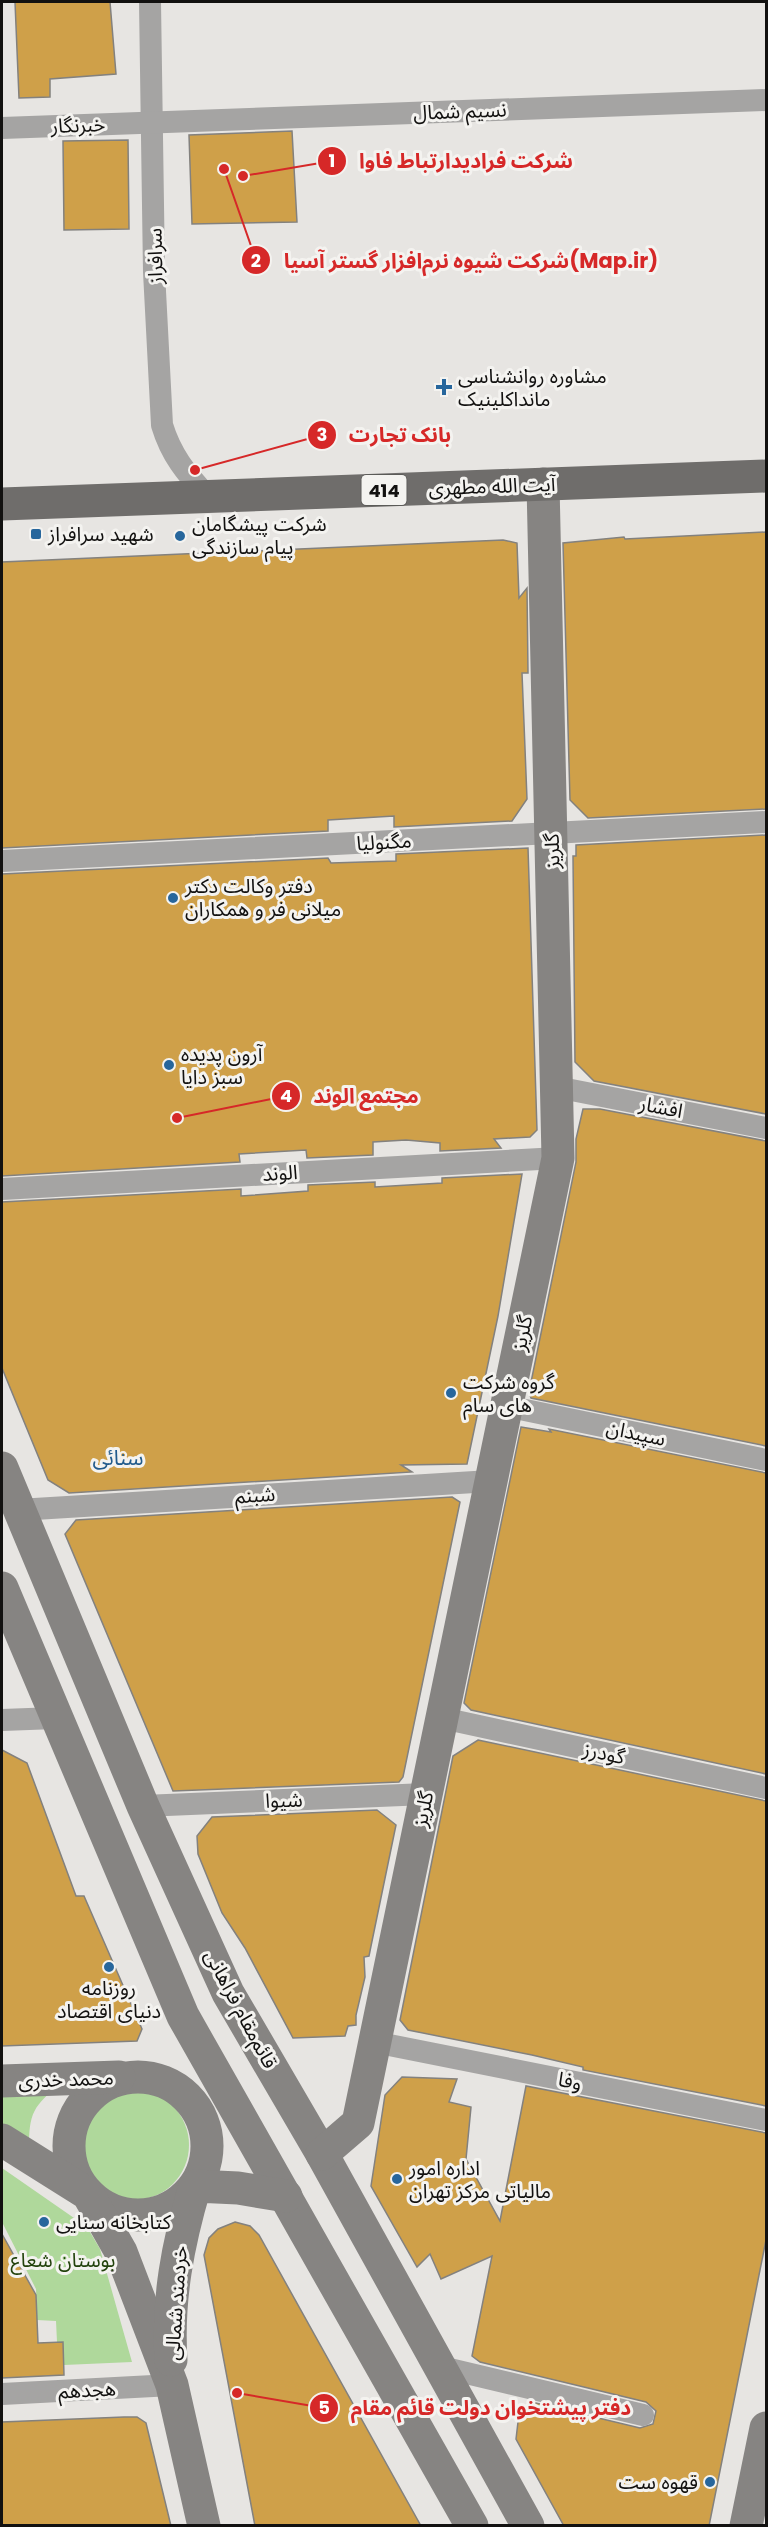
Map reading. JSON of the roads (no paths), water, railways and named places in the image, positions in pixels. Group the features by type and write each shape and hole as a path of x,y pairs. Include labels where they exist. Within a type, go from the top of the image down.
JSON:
{"main road":[{"name":"آیت الله مطهری","path":"2,504 766,476"}],"street":[{"name":"سرافراز","path":"150,2 154,122 154,272 162,425 168,447 179,466 207,496"},
{"name":"نسیم شمال","path":"154,122 766,100"},
{"name":"خبرنگار","path":"2,128 154,122"},
{"name":"گلریز","path":"322,2154 358,2123 558,1158 543,484"},
{"name":"مگنولیا","path":"2,861 766,822"},
{"name":"افشار","path":"556,1087 766,1128"},
{"name":"الوند","path":"2,1189 558,1158"},
{"name":"سپیدان","path":"506,1406 766,1460"},
{"name":"قائم‌مقام فراهانی","path":"2,1468 143,1806 228,1994 322,2154 528,2526"},
{"name":"شبنم","path":"18,1510 491,1481"},
{"path":"2,1588 183,2016 471,2525"},
{"path":"2,1720 56,1718"},
{"name":"گودرز","path":"442,1718 766,1788"},
{"name":"شیوا","path":"143,1806 426,1794"},
{"name":"وفا","path":"374,2042 766,2120"},
{"path":"221,2081 268,2060"},
{"path":"2,2140 104,2206 123,2213 143,2215 163,2211 181,2200 195,2186 204,2168 208,2150 206,2131 200,2112 188,2097 172,2085 142,2078 109,2083 91,2095 77,2113 70,2133 69,2155 76,2176 88,2194"},
{"name":"محمد خدری","path":"2,2081 142,2078 221,2081"},
{"path":"195,2186 238,2188 286,2196"},
{"name":"خردمند شمالی","path":"172,2385 170,2326 175,2270 179,2239 195,2186"},
{"name":"خردمند شمالی","path":"88,2194 134,2280 172,2385 204,2526"},
{"path":"441,2367 643,2415"},
{"name":"هجدهم","path":"2,2394 172,2385"},
{"path":"746,2526 766,2428"}],"place":[{"name":"شرکت شیوه نرم‌افزار گستر آسیا(Map.ir)","path":"224,169"},
{"name":"شرکت فرادیدارتباط فاوا","path":"243,176"},
{"name":"مشاوره روانشناسی مانداکلینیک","path":"444,387"},
{"name":"بانک تجارت","path":"195,470"},
{"name":"شهید سرافراز","path":"36,534"},
{"name":"شرکت پیشگامان پیام سازندگی","path":"180,536"},
{"name":"دفتر وکالت دکتر میلانی فر و همکاران","path":"173,898"},
{"name":"آرون پدیده سبز دایا","path":"169,1065"},
{"name":"مجتمع الوند","path":"177,1118"},
{"name":"گروه شرکت های سام","path":"451,1393"},
{"name":"روزنامه دنیای اقتصاد","path":"109,1967"},
{"name":"اداره امور مالیاتی مرکز تهران","path":"397,2179"},
{"name":"كتابخانه سنایی","path":"44,2222"},
{"name":"دفتر پیشتخوان دولت قائم مقام","path":"237,2393"},
{"name":"قهوه ست","path":"710,2482"}],"district":[{"name":"سنائی","path":"118,1457"}],"park label":[{"name":"بوستان شعاع","path":"63,2260"}]}
